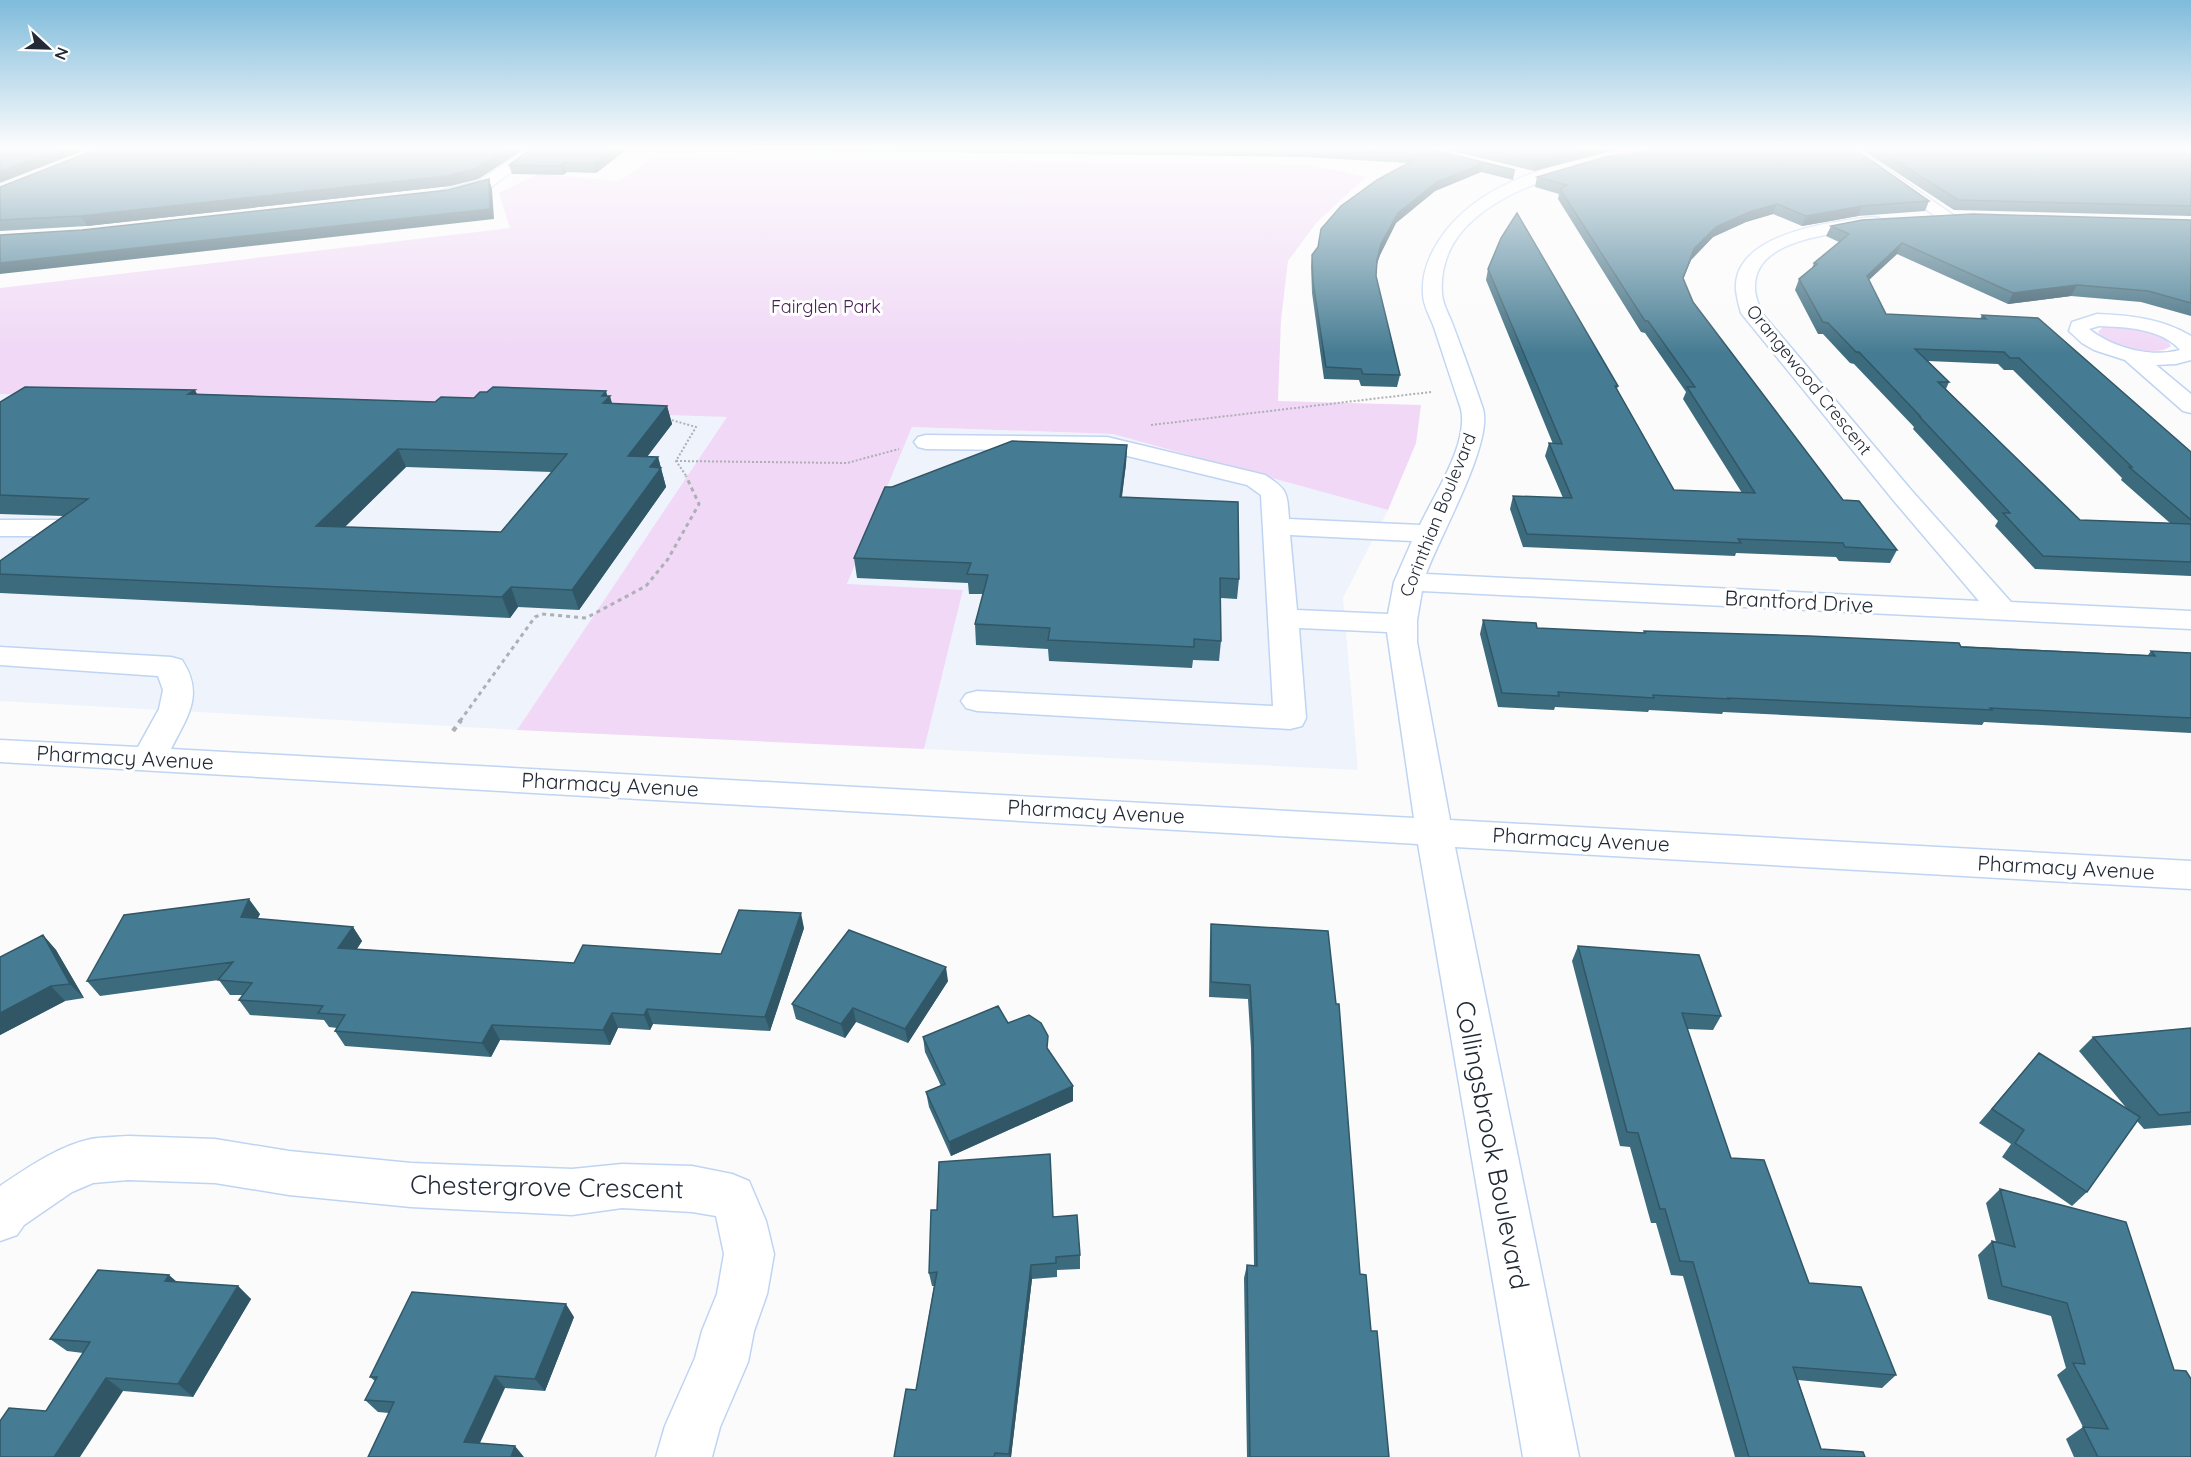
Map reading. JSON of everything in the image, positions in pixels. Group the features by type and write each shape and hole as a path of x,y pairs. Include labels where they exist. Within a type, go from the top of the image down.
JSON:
{"street":[{"name":"Corinthian Boulevard","path":"1435,832 1402,642 1401,624 1408,582 1466,457 1474,424 1471,405 1434,304 1434,266 1449,234 1467,217"},
{"name":"Orangewood Crescent","path":"1954,217 1840,225 1788,238 1755,261 1744,283 1746,301 1751,313 1895,487 2003,611"},
{"path":"2132,355 2191,406"},
{"path":"926,442 1107,444 1256,480 1275,492 1290,718 977,701"},
{"path":"1277,526 1431,534"},
{"path":"0,528 58,528"},
{"name":"Brantford Drive","path":"1408,582 2191,620"},
{"path":"1283,618 1401,624"},
{"path":"0,656 171,667 179,690 175,709 149,759"},
{"name":"Pharmacy Avenue","path":"0,751 2191,875"},
{"name":"Collingsbrook Boulevard","path":"1435,832 1551,1457"},
{"name":"Chestergrove Crescent","path":"0,1218 7,1209 54,1176 90,1161 128,1158 215,1161 289,1173 411,1185 572,1192 622,1186 692,1189 732,1197 742,1221 749,1254 742,1294 728,1331 721,1362 693,1426 684,1457"}],"path":[{"path":"1145,426 1431,392"},
{"path":"666,419 696,427 676,461"},
{"path":"676,461 847,463 926,442"},
{"path":"453,731 535,617 542,615 586,618 646,586 668,559 699,504 690,482 676,461"}],"shaded area":[{"path":"0,394 728,417 517,730 0,701"},
{"path":"912,427 1113,434 1388,510 1343,598 1358,770 924,749 963,591 847,585"}],"green space":[{"name":"Fairglen Park","path":"507,217 1322,217 1288,261 1281,320 1278,401 1421,405 1416,443 1388,510 1113,434 912,427 847,584 963,590 924,749 517,730 727,417 0,394 0,288 510,228"},
{"path":"2103,327 2153,332 2167,340 2171,346 2155,351 2144,351 2122,346 2098,332"}],"building":[{"path":"0,217 61,217 0,220"},
{"path":"201,217 417,217 0,263 0,235 82,230"},
{"path":"1331,217 1396,217 1381,244 1376,276 1400,375 1363,374 1361,369 1326,367 1313,282 1312,255 1318,247 1321,229"},
{"path":"1514,217 1519,217 1618,386 1615,386 1674,490 1755,493 1687,387 1695,387 1648,321 1645,321 1578,217 1738,217 1716,227 1694,249 1683,278 1693,302 1843,500 1859,501 1897,550 1845,547 1843,543 1738,539 1741,543 1527,534 1513,496 1572,498 1549,443 1562,444 1488,269 1501,238"},
{"path":"1918,217 2082,217 2191,220 2191,303 2148,291 2077,285 2013,293 1902,243 1867,276 1886,314 1986,319 1982,315 2038,318 2191,452 2191,520 2129,467 2132,467 2019,358 2010,358 2004,352 1915,349 1949,382 1938,382 2080,520 2191,524 2191,562 2043,556 2003,513 2010,513 1919,416 1921,417 1859,352 1856,352 1828,323 1823,322 1799,279 1817,264 1814,263 1849,234 1831,226 1862,220"},
{"path":"25,387 195,390 188,394 435,402 441,397 474,398 480,392 487,392 493,387 606,391 602,396 610,396 603,403 667,406 628,456 658,457 650,467 661,468 572,590 511,587 502,597 0,574 0,561 88,499 0,495 0,402","holes":["398,449 567,454 501,532 316,526"]},
{"path":"1012,441 1127,445 1120,497 1238,502 1239,579 1220,578 1221,641 1194,639 1194,647 1048,640 1050,628 975,624 988,575 967,574 971,563 854,558 885,487 892,487"},
{"path":"1483,620 1536,623 1537,628 1645,633 1644,631 1809,636 1959,643 1961,647 2155,656 2151,651 2191,653 2191,718 1653,695 1654,698 1558,692 1559,696 1502,693"},
{"path":"249,899 241,917 353,927 338,948 574,963 583,945 721,954 739,910 801,913 765,1017 647,1009 644,1015 612,1013 603,1030 492,1025 482,1043 335,1031 345,1015 318,1013 323,1006 239,1000 252,983 218,980 233,962 87,981 124,915"},
{"path":"1211,924 1328,931 1336,1004 1339,1004 1360,1274 1366,1275 1371,1331 1377,1331 1389,1457 1250,1457 1247,1265 1257,1266 1250,985 1211,982"},
{"path":"849,930 946,967 905,1029 853,1008 841,1024 792,1004"},
{"path":"43,935 70,984 51,986 0,1013 0,957"},
{"path":"1578,946 1699,955 1721,1016 1682,1013 1731,1158 1764,1160 1809,1283 1861,1287 1896,1375 1793,1367 1821,1449 1863,1452 1865,1457 1749,1457 1693,1262 1680,1261 1665,1209 1660,1209 1638,1133 1627,1132"},
{"path":"998,1006 1008,1023 1029,1015 1041,1023 1048,1036 1047,1048 1073,1086 949,1142 926,1092 945,1084 923,1037"},
{"path":"2191,1028 2191,1112 2159,1115 2093,1037"},
{"path":"2039,1053 2140,1117 2087,1192 2015,1143 2024,1130 1992,1109"},
{"path":"1050,1154 1053,1217 1077,1215 1080,1255 1056,1257 1056,1263 1031,1265 1009,1454 995,1453 994,1457 894,1457 906,1389 916,1390 937,1272 929,1273 931,1210 937,1210 939,1162"},
{"path":"2000,1189 2126,1222 2174,1370 2186,1371 2191,1379 2191,1457 2098,1457 2083,1427 2108,1429 2073,1363 2085,1364 2067,1303 2002,1286 1992,1241 2015,1247"},
{"path":"98,1270 169,1275 165,1281 238,1286 178,1384 106,1378 54,1457 0,1457 0,1421 9,1408 46,1411 90,1342 50,1339"},
{"path":"412,1292 566,1304 535,1379 495,1376 464,1442 515,1446 511,1457 368,1457 394,1402 365,1400 377,1377 370,1377"}]}
